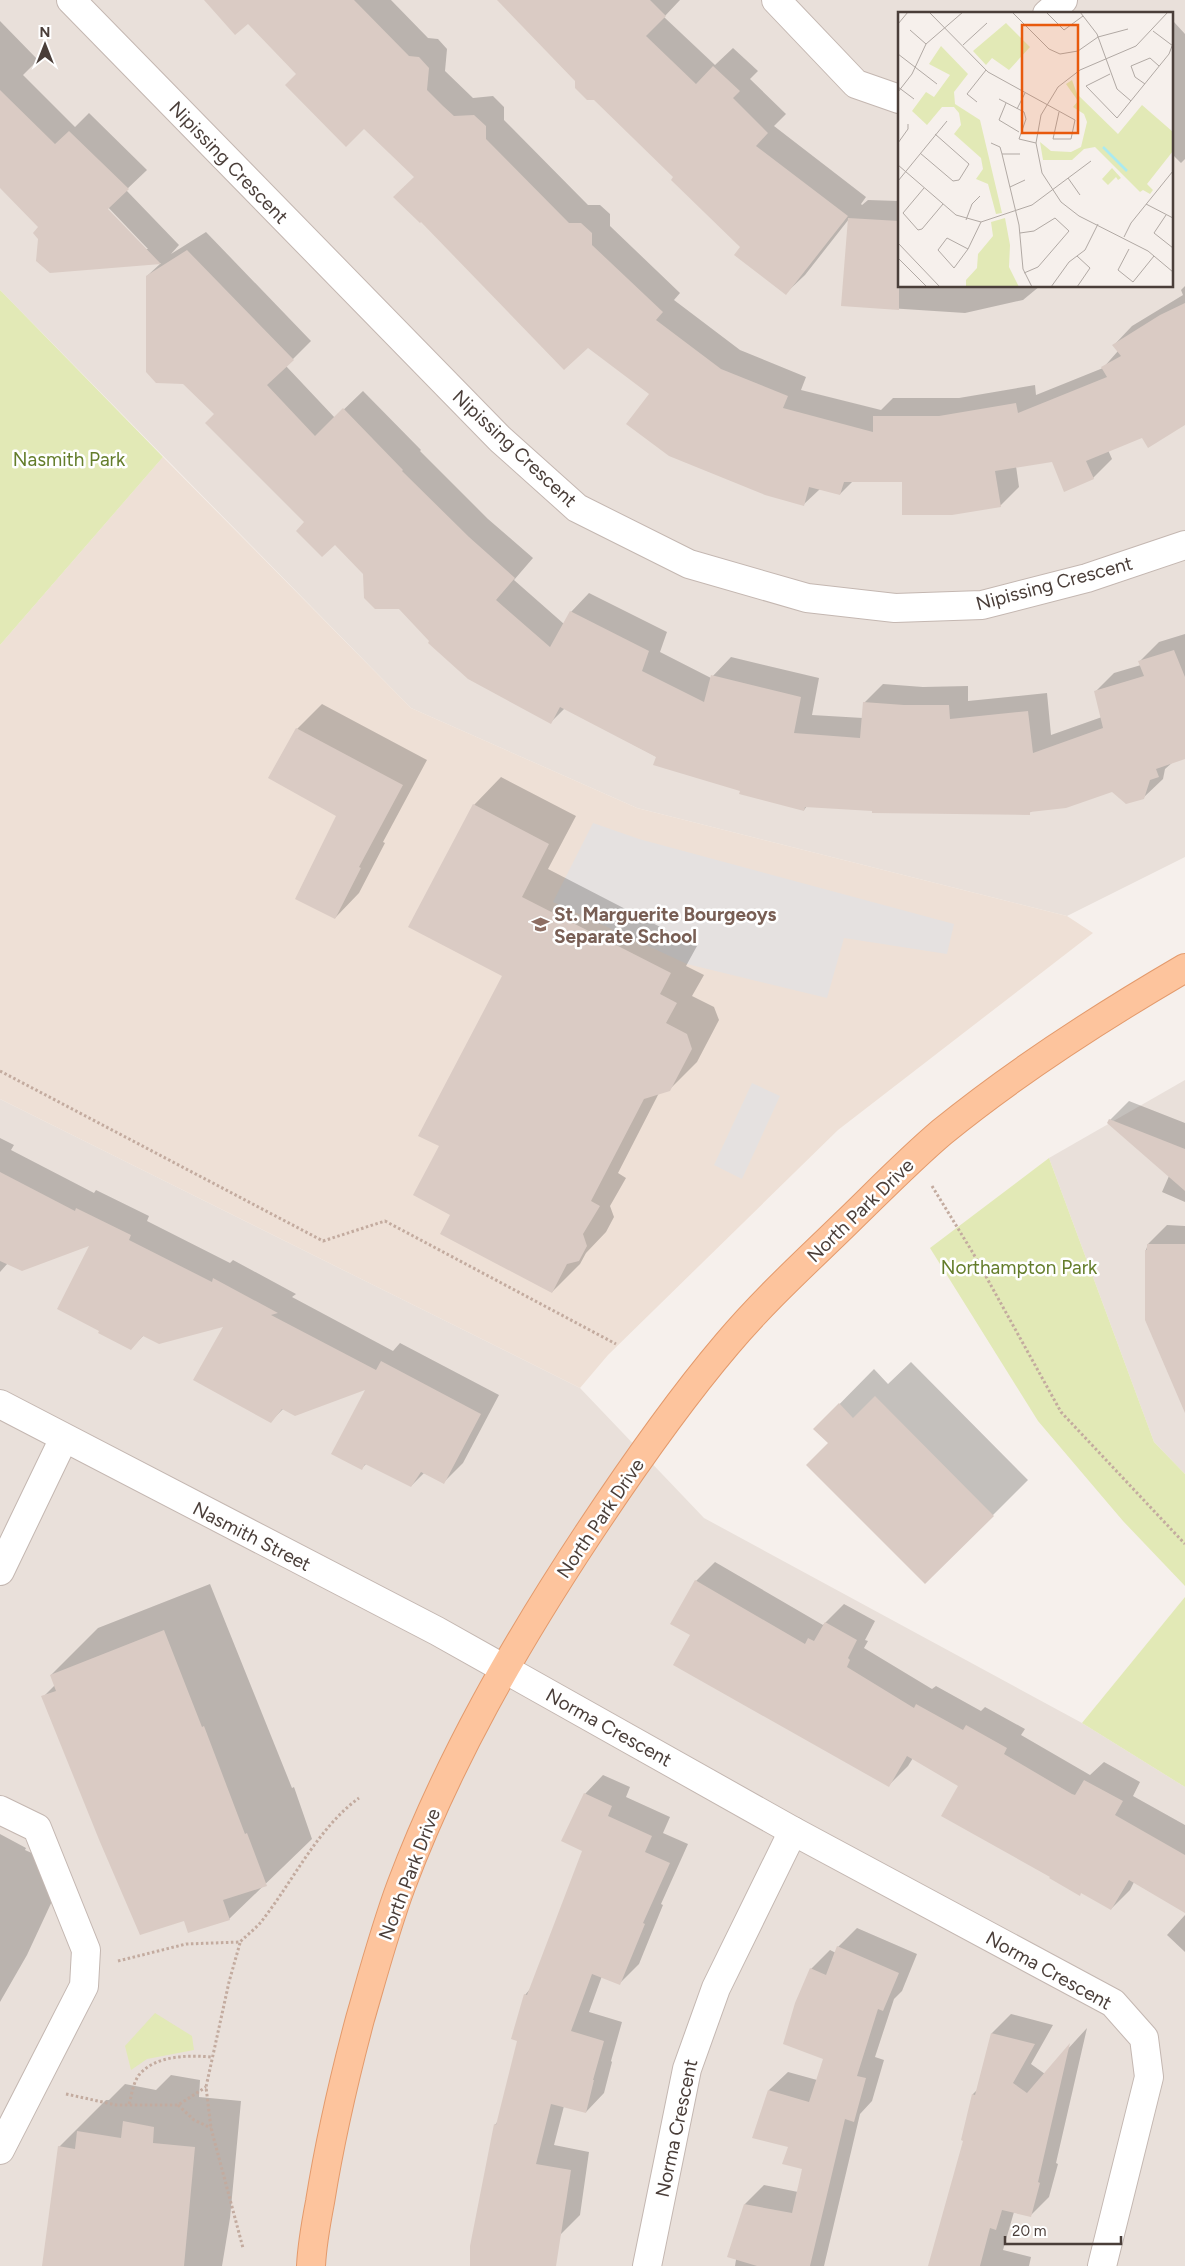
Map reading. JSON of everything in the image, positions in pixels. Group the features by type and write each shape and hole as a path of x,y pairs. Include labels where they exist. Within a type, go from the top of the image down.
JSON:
{"main road":[{"name":"North Park Drive","path":"310,2266 330,2138 379,1952 400,1888 425,1825 470,1729 536,1613 614,1496 689,1390 770,1296 942,1132 1014,1078 1112,1011 1185,968"}],"street":[{"name":"Nipissing Crescent","path":"71,0 500,439 577,508 689,564 807,598 895,608 982,605 1087,578 1185,545"},
{"path":"776,0 856,84 898,99"},
{"path":"1049,12 1063,0"},
{"name":"Nasmith Street","path":"0,1404 438,1631 504,1668"},
{"path":"0,1571 64,1438"},
{"name":"Norma Crescent","path":"504,1668 793,1831 1113,2003 1144,2038 1149,2077 1102,2266"},
{"path":"0,1810 37,1828 86,1950 84,1986 0,2150"},
{"name":"Norma Crescent","path":"647,2266 687,2069 716,1988 793,1831"}],"path":[{"path":"0,1071 323,1240 385,1220 616,1344"},
{"path":"915,1157 978,1260 1061,1412 1185,1544"},
{"path":"243,2248 211,2128 206,2087 229,1982 240,1942 264,1919 298,1866 348,1806 359,1798"},
{"path":"86,1970 186,1944 240,1942"},
{"path":"129,2104 134,2084 146,2068 177,2057 192,2055 212,2057"},
{"path":"36,2080 71,2096 116,2105 178,2105 206,2087"},
{"path":"178,2105 194,2120 211,2128"}],"shaded area":[{"path":"0,0 1185,0 1185,857 1067,916 637,808 411,708 0,290"},
{"name":"St. Marguerite Bourgeoys Separate School","path":"163,457 411,708 637,808 1067,916 1093,933 838,1130 608,1355 580,1388 0,1099 0,645"},
{"path":"593,823 639,839 954,924 947,954 844,938 827,998 687,964 553,902"},
{"path":"1185,1080 1185,1474 1154,1442 1049,1158"},
{"path":"752,1083 780,1096 742,1179 714,1165"},
{"path":"0,1099 580,1388 704,1518 1082,1723 1185,1787 1185,2266 0,2266"}],"green space":[{"name":"Nasmith Park","path":"0,290 163,457 0,645"},
{"name":"Northampton Park","path":"1049,1158 1154,1442 1185,1474 1185,1586 1123,1521 1038,1421 930,1248"},
{"path":"1185,1597 1185,1787 1082,1723"},
{"path":"155,2013 192,2036 194,2050 147,2059 131,2070 125,2046"}],"building":[{"path":"204,0 354,0 409,56 419,57 429,68 427,90 443,106 454,116 474,115 486,126 486,139 569,223 581,223 592,233 592,245 663,312 656,320 721,369 788,396 783,408 873,432 873,416 939,416 1016,403 1018,413 1107,377 1101,367 1121,356 1112,345 1160,315 1185,303 1185,425 1148,448 1142,438 1086,461 1094,479 1064,492 1052,462 995,471 1001,507 952,515 902,515 902,482 844,482 840,495 809,487 804,506 765,495 669,456 626,424 649,394 588,348 564,370 421,222 393,197 414,177 364,129 346,147 285,85 296,74 248,24 235,35"},
{"path":"497,0 650,0 666,16 646,36 696,84 713,66 740,91 733,98 768,133 756,146 848,216 786,295 734,255 740,247 671,180 673,177 594,100 587,100 575,88 575,81"},
{"path":"0,90 55,144 69,131 129,189 108,209 161,264 50,273 36,261 38,239 33,233 38,227 0,188"},
{"path":"848,218 898,221 899,310 841,306"},
{"path":"187,250 294,360 267,385 315,436 343,408 402,471 469,537 515,578 496,600 550,647 570,611 649,651 642,671 704,702 711,675 801,697 794,733 860,738 863,702 904,705 949,705 950,719 1028,711 1033,753 1103,728 1094,691 1144,676 1138,661 1174,650 1185,677 1185,759 1156,769 1159,777 1150,780 1144,799 1126,804 1112,792 1066,808 1030,812 1030,815 872,813 872,811 805,807 804,811 739,794 740,791 653,765 656,757 560,707 551,724 468,679 428,643 429,641 399,609 375,609 364,598 363,574 335,545 322,557 296,531 304,522 205,423 214,414 183,384 156,383 146,372 146,276"},
{"path":"296,728 403,785 359,867 361,868 335,919 295,899 336,816 268,778"},
{"path":"473,804 549,844 522,897 671,973 660,994 677,1003 666,1023 687,1034 692,1049 670,1091 644,1099 591,1201 600,1206 583,1234 587,1246 579,1261 567,1264 552,1293 440,1234 450,1215 413,1195 439,1146 418,1136 502,976 408,927"},
{"path":"1109,1119 1185,1149 1185,1191 1107,1123"},
{"path":"0,1172 75,1211 76,1208 131,1235 129,1240 212,1282 213,1278 278,1313 271,1315 376,1370 381,1361 481,1414 444,1484 421,1472 411,1487 365,1464 362,1470 331,1454 365,1390 295,1416 282,1409 271,1423 193,1380 223,1327 159,1344 143,1336 131,1350 57,1309 89,1246 22,1271 0,1261"},
{"path":"1147,1244 1185,1244 1185,1413 1145,1320 1145,1250 1147,1250"},
{"path":"875,1396 994,1516 925,1584 806,1465 828,1443 813,1429 839,1403 853,1418"},
{"path":"695,1580 805,1644 808,1638 814,1641 825,1622 857,1640 848,1658 850,1660 847,1667 914,1708 916,1704 963,1730 966,1725 1007,1748 1004,1754 1072,1794 1075,1795 1084,1780 1123,1801 1115,1815 1185,1855 1185,1913 1129,1880 1111,1910 1081,1893 1080,1896 1050,1877 941,1816 958,1786 907,1756 889,1787 673,1665 690,1635 670,1624"},
{"path":"164,1630 267,1886 223,1900 230,1920 188,1933 184,1921 140,1935 41,1696 56,1691 50,1675"},
{"path":"584,1793 612,1806 608,1816 652,1836 645,1852 670,1863 643,1923 645,1924 620,1985 592,1974 571,2031 604,2041 586,2113 551,2104 536,2164 571,2170 556,2266 470,2266 470,2246 494,2124 496,2125 517,2041 511,2039 524,1994 527,1995 582,1851 561,1841"},
{"path":"837,1946 899,1973 883,2011 878,2009 857,2076 866,2078 854,2122 845,2119 810,2266 757,2266 727,2257 744,2204 792,2213 802,2169 782,2164 788,2147 752,2138 768,2090 809,2102 823,2059 783,2044 795,2003 810,1968 826,1975"},
{"path":"991,2033 1035,2044 1013,2083 1027,2093 1070,2043 1031,2217 1002,2210 996,2230 990,2228 980,2266 928,2266 963,2141 961,2140 972,2094 975,2095"},
{"path":"123,2121 154,2127 153,2143 195,2147 184,2266 42,2266 58,2146 75,2149 77,2131 121,2138"}],"place":[{"name":"St. Marguerite Bourgeoys Separate School","path":"540,925"}]}
